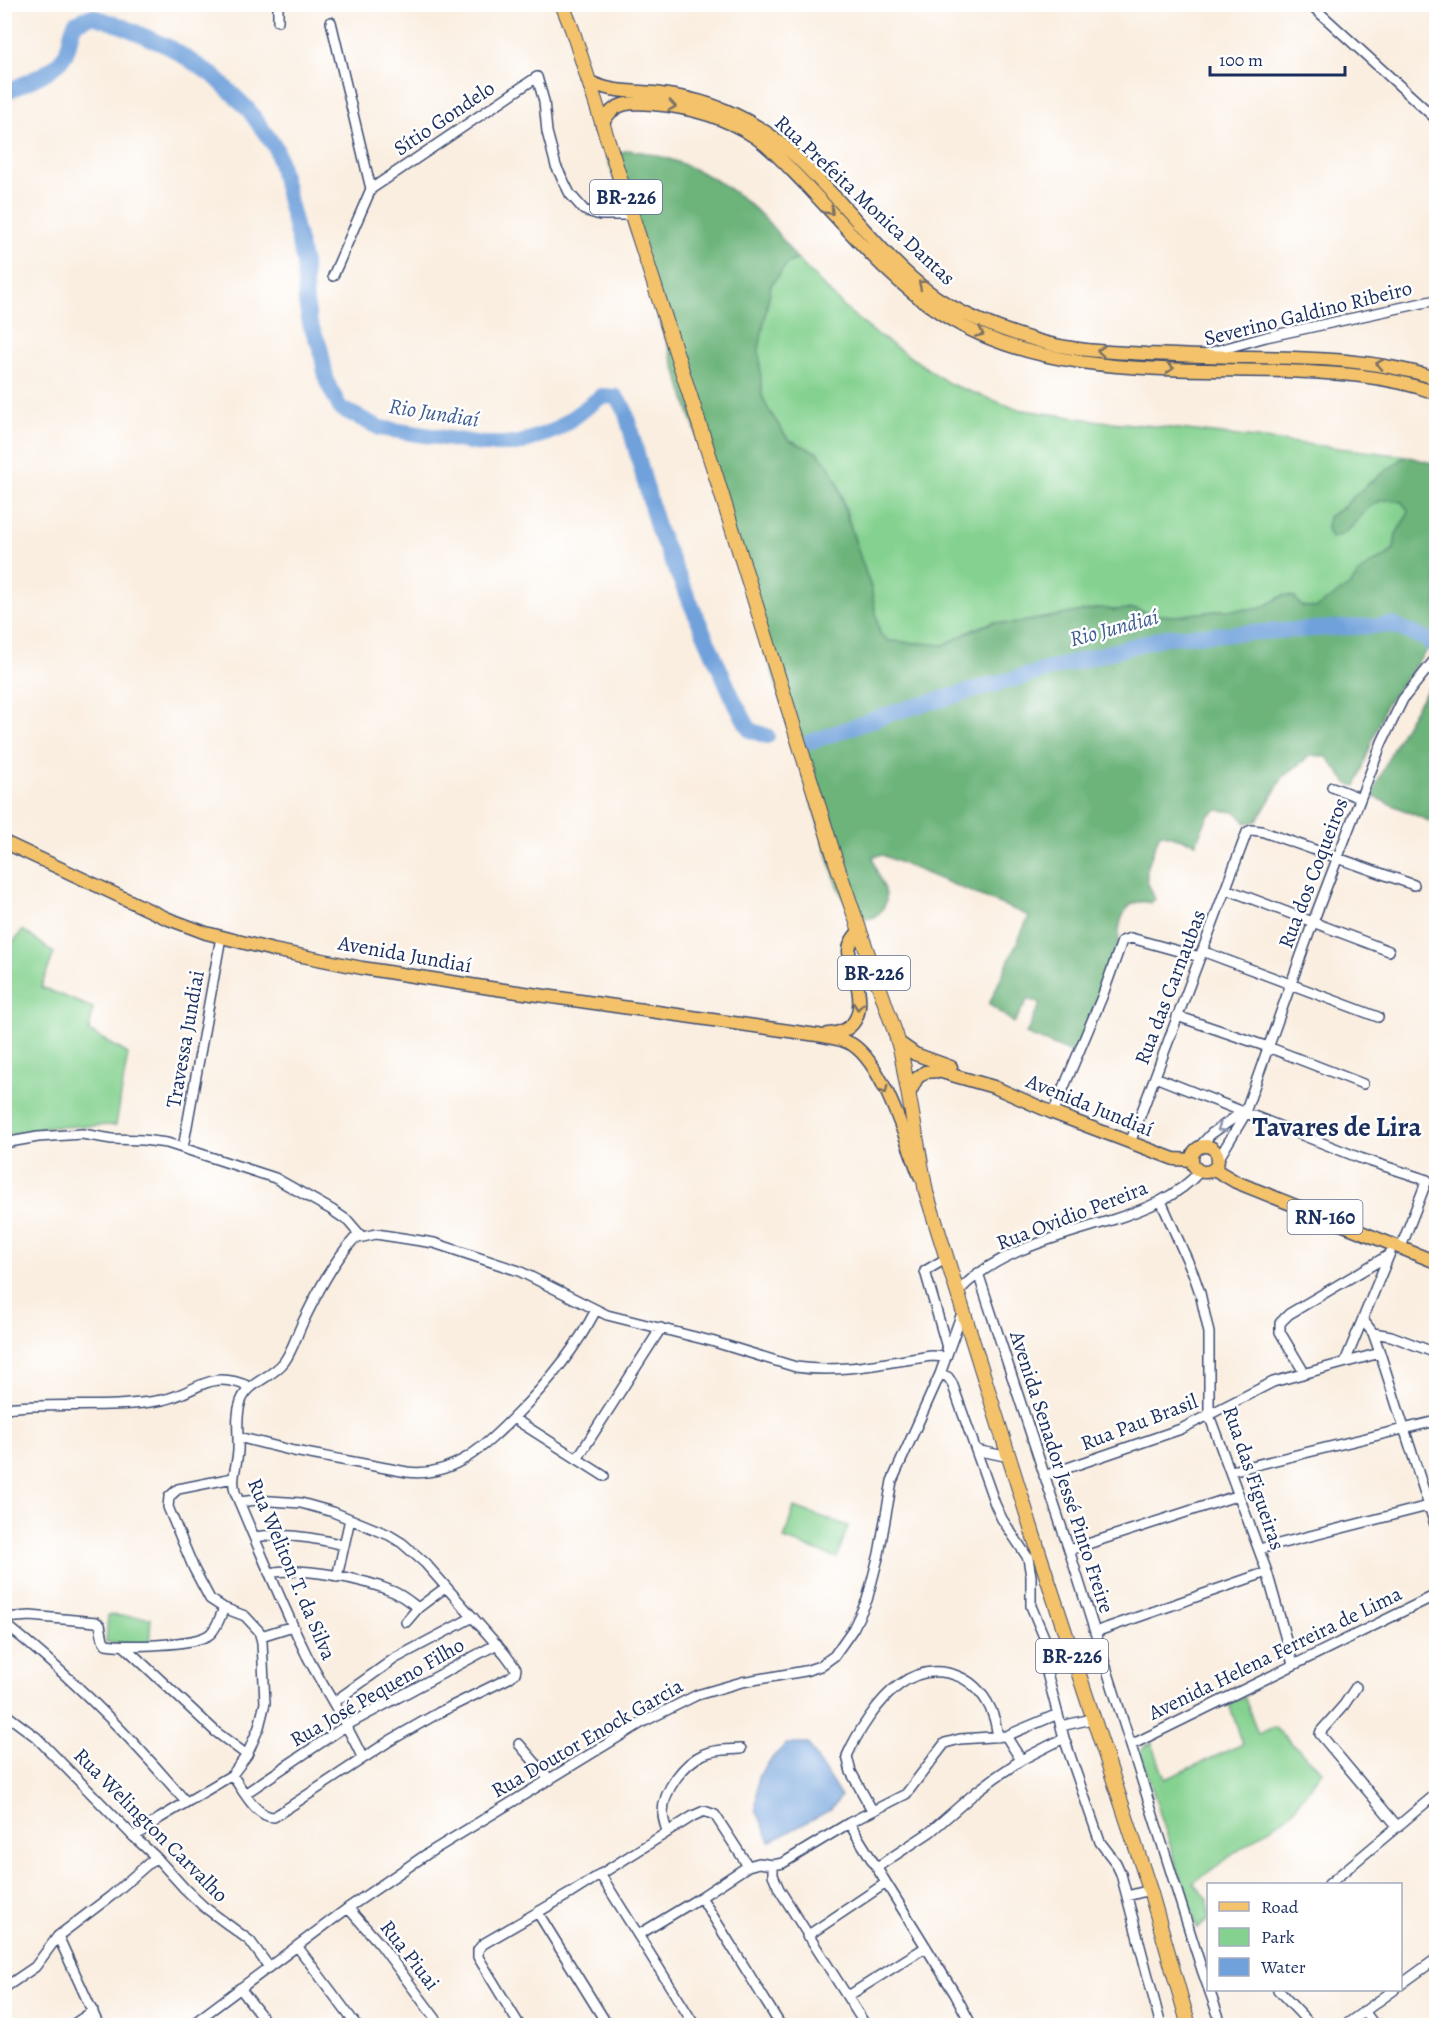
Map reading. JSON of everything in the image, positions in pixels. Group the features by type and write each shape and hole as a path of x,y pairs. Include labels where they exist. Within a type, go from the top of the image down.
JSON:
{"highway":[{"name":"BR-226","path":"562,4 711,459 792,726 898,1042 926,1192 1009,1457 1033,1555 1150,1890 1187,2025"}],"main road":[{"name":"Rua Prefeita Monica Dantas","path":"588,81 629,98 672,105 729,123 757,138 896,279 930,305 976,332 1023,350 1053,358 1138,367 1199,363 1346,360 1382,364 1437,378"},
{"path":"602,125 606,116 629,98"},
{"name":"Rua Prefeita Monica Dantas","path":"1199,363 1344,374 1405,382 1437,393"},
{"name":"Avenida Jundiaí","path":"4,842 166,918 221,937 273,950 362,968 817,1035 851,1043 872,1064 890,1102 926,1192"},
{"name":"Avenida Jundiaí","path":"817,1035 844,1031 853,1025 857,1016 859,991 849,953 852,939 859,931"},
{"name":"Avenida Jundiaí","path":"898,1042 915,1054 1053,1113 1174,1159 1192,1160"},
{"name":"Avenida Jundiaí","path":"909,1094 917,1078 930,1071 974,1080"},
{"path":"1199,1147 1192,1160 1194,1167 1208,1172 1216,1163"},
{"name":"RN-160","path":"1199,1147 1211,1147 1217,1152 1216,1163 1236,1182 1394,1248 1437,1262"}],"street":[{"path":"278,4 278,21"},
{"path":"1310,4 1437,119"},
{"path":"331,22 370,189 333,276"},
{"name":"Sítio Gondelo","path":"370,189 537,77 544,101 547,132 556,166 570,194 584,210 600,215 632,215"},
{"name":"Severino Galdino Ribeiro","path":"1199,363 1266,337 1437,300"},
{"name":"Rua dos Coqueiros","path":"1216,1163 1244,1112 1360,798 1395,714 1407,693 1435,660"},
{"path":"1332,787 1360,798"},
{"name":"Rua das Carnaubas","path":"1130,1143 1247,832 1256,830 1338,859"},
{"path":"1338,859 1414,885"},
{"path":"1226,889 1389,951"},
{"name":"Travessa Jundiai","path":"183,1148 221,937"},
{"path":"1053,1113 1124,939 1131,938 1201,954 1291,984 1378,1017"},
{"path":"1177,1016 1268,1047 1363,1084"},
{"path":"1155,1077 1264,1122 1427,1180 1394,1248 1345,1362"},
{"path":"1199,1147 1211,1134 1244,1112"},
{"path":"4,1143 38,1137 82,1134 112,1139 155,1141 183,1148 275,1178 332,1210 348,1221 361,1236"},
{"name":"Rua Ovidio Pereira","path":"958,1292 978,1273 1034,1245 1130,1214 1161,1201 1181,1188 1200,1171"},
{"name":"Rua das Figueiras","path":"1161,1201 1194,1273 1205,1313 1210,1353 1209,1415 1267,1572 1293,1664"},
{"path":"4,1408 87,1407 150,1402 174,1397 201,1383 219,1380 236,1381 250,1387 270,1375 283,1363 337,1261 354,1239 361,1236 394,1235 434,1243 540,1280 596,1310 618,1318 810,1369 851,1368 947,1354 925,1271 947,1258"},
{"path":"1305,1374 1280,1332 1281,1321 1288,1314 1394,1248"},
{"name":"Avenida Senador Jessé Pinto Freire","path":"978,1273 1207,1982"},
{"path":"238,1437 306,1453 407,1472 425,1473 444,1469 483,1447 513,1418 556,1372 596,1310"},
{"name":"Rua Doutor Enock Garcia","path":"190,2025 348,1908 427,1854 632,1728 684,1700 734,1684 805,1671 820,1666 834,1656 853,1629 867,1600 879,1554 892,1481 940,1374 963,1310"},
{"path":"1363,1320 1373,1334 1380,1353 1404,1429 1433,1505 1437,1528"},
{"path":"577,1460 661,1328"},
{"path":"1373,1334 1391,1336 1437,1353"},
{"name":"Rua Pau Brasil","path":"1044,1476 1152,1440 1289,1376 1305,1374 1380,1353"},
{"path":"940,1374 948,1377 952,1383 1002,1519 1033,1555 1031,1606 1044,1637 1047,1673 1064,1738 1100,1842 1118,1867 1161,2025"},
{"name":"Rua Weliton T. da Silva","path":"250,1387 239,1409 237,1459 232,1478 239,1502 293,1626 362,1757"},
{"path":"513,1418 604,1476"},
{"path":"1231,1471 1437,1421"},
{"path":"976,1450 1009,1457"},
{"path":"134,1836 232,1775 247,1755 259,1727 265,1703 261,1636 255,1626 244,1616 210,1599 199,1581 168,1504 169,1497 178,1490 232,1478"},
{"path":"1069,1550 1239,1495"},
{"path":"232,1775 259,1811 274,1817 362,1757 440,1712 509,1678 516,1672 516,1667 497,1644 425,1563 389,1535 301,1503 267,1500 239,1502"},
{"path":"1259,1549 1433,1505"},
{"path":"337,1577 350,1519"},
{"path":"254,1537 295,1535 343,1545"},
{"path":"269,1573 293,1570 337,1577 395,1592 418,1608"},
{"path":"1095,1632 1267,1572"},
{"path":"406,1622 418,1608 446,1587"},
{"name":"Avenida Helena Ferreira de Lima","path":"1131,1745 1437,1595"},
{"path":"4,1618 30,1616 96,1622 100,1625 105,1643 124,1646 153,1645 206,1636 214,1628 224,1608"},
{"path":"334,1702 394,1659 473,1617"},
{"path":"4,1623 28,1642 132,1741 186,1802"},
{"path":"261,1636 293,1626"},
{"name":"Rua José Pequeno Filho","path":"246,1793 347,1725 497,1644"},
{"path":"124,1646 216,1732 247,1755"},
{"path":"872,1810 851,1772 847,1756 885,1699 905,1681 931,1671 948,1672 963,1678 978,1689 987,1701 1002,1737 1022,1760"},
{"path":"1356,1687 1320,1734 1398,1827"},
{"name":"Rua Welington Carvalho","path":"4,1713 36,1737 203,1906 250,1941 269,1966"},
{"path":"638,1935 748,1866 759,1863 773,1865 783,1863 872,1810 906,1794 945,1743 960,1739 1002,1737 1058,1714"},
{"path":"1061,1726 1092,1719"},
{"path":"877,1867 930,1832 976,1792 1022,1760 1064,1738"},
{"path":"519,1744 550,1780"},
{"path":"667,1831 663,1813 664,1803 672,1786 685,1768 704,1754 741,1749"},
{"path":"1330,1883 1437,1794"},
{"path":"520,2025 484,1968 477,1952 483,1944 538,1913 699,1813 709,1811 723,1825 748,1866"},
{"path":"849,1823 926,1947 970,2025"},
{"path":"4,1988 35,1967 58,1936 111,1896 156,1857"},
{"path":"773,1865 773,1875 778,1889 866,2025"},
{"path":"600,1874 696,2025"},
{"path":"807,1936 886,1883"},
{"path":"1127,1896 1150,1890"},
{"path":"701,1897 781,2025"},
{"name":"Rua Piuai","path":"348,1908 380,1944 441,2025"},
{"path":"538,1913 608,2025"},
{"path":"58,1936 99,2025"},
{"path":"297,1946 357,2025"},
{"path":"848,1996 926,1947"},
{"path":"1402,1983 1437,1959"},
{"path":"240,1988 269,2025"},
{"name":"Avenida Senador Jessé Pinto Freire","path":"1210,1991 1222,2025"},
{"path":"1280,1991 1312,2025"},
{"path":"1344,2025 1391,1991"},
{"path":"71,2025 93,2011"},
{"path":"1364,2011 1375,2025"}],"green space":[{"path":"629,150 667,158 722,184 754,208 768,222 797,259 787,264 771,285 759,349 762,395 768,409 788,439 818,453 827,463 838,483 871,588 880,634 889,641 944,645 994,622 1011,624 1100,608 1135,609 1155,615 1177,616 1224,610 1259,609 1284,595 1294,597 1301,606 1316,608 1350,585 1361,571 1394,549 1396,534 1409,512 1402,502 1388,500 1378,502 1350,528 1331,538 1327,529 1328,517 1406,456 1436,464 1436,638 1385,706 1356,786 1348,784 1327,757 1311,755 1283,777 1257,821 1246,823 1236,812 1217,810 1208,816 1196,843 1160,833 1147,868 1147,881 1155,899 1151,903 1133,904 1123,915 1119,931 1119,949 1075,1054 1026,1034 1040,1004 1028,999 1014,1023 989,1004 1029,916 882,855 873,856 875,868 886,895 885,904 879,914 864,919 857,916 843,897 834,876 767,654 607,156"},
{"path":"797,259 846,309 871,330 950,384 1017,409 1099,421 1406,456 1328,517 1351,527 1367,509 1379,501 1402,502 1409,512 1396,534 1394,548 1385,557 1362,571 1350,585 1316,609 1301,606 1294,597 1284,595 1259,609 1224,610 1177,616 1155,615 1135,609 1100,608 1011,624 993,622 944,645 889,641 880,634 871,588 838,483 818,453 788,439 762,396 758,349 771,285 787,264"},
{"path":"1436,677 1436,824 1372,796 1400,735"},
{"path":"23,930 54,953 41,987 93,1008 89,1031 128,1054 116,1125 53,1127 5,1135 5,952"},
{"path":"794,1507 848,1526 837,1558 784,1539"},
{"path":"108,1615 151,1618 149,1645 106,1642"},
{"path":"1244,1696 1258,1734 1274,1727 1322,1771 1291,1813 1193,1883 1207,1898 1207,1922 1197,1928 1140,1752 1152,1743 1165,1779 1243,1744 1229,1704"}],"water":[{"path":"786,1744 808,1744 841,1797 830,1810 770,1842 756,1809 758,1777"}],"waterway":[{"name":"Rio Jundiaí","path":"4,93 37,77 60,62 68,48 75,23 92,16 122,26 171,48 214,76 248,109 276,148 304,263 306,303 310,324 320,347 327,382 340,408 380,428 482,444 517,444 556,430 602,396 616,397 625,410 658,530 735,703 750,730 767,736"},
{"name":"Rio Jundiaí","path":"810,742 895,712 1165,637 1392,625 1424,638 1436,647"}],"district":[{"name":"Tavares de Lira","path":"1337,1127"}]}
